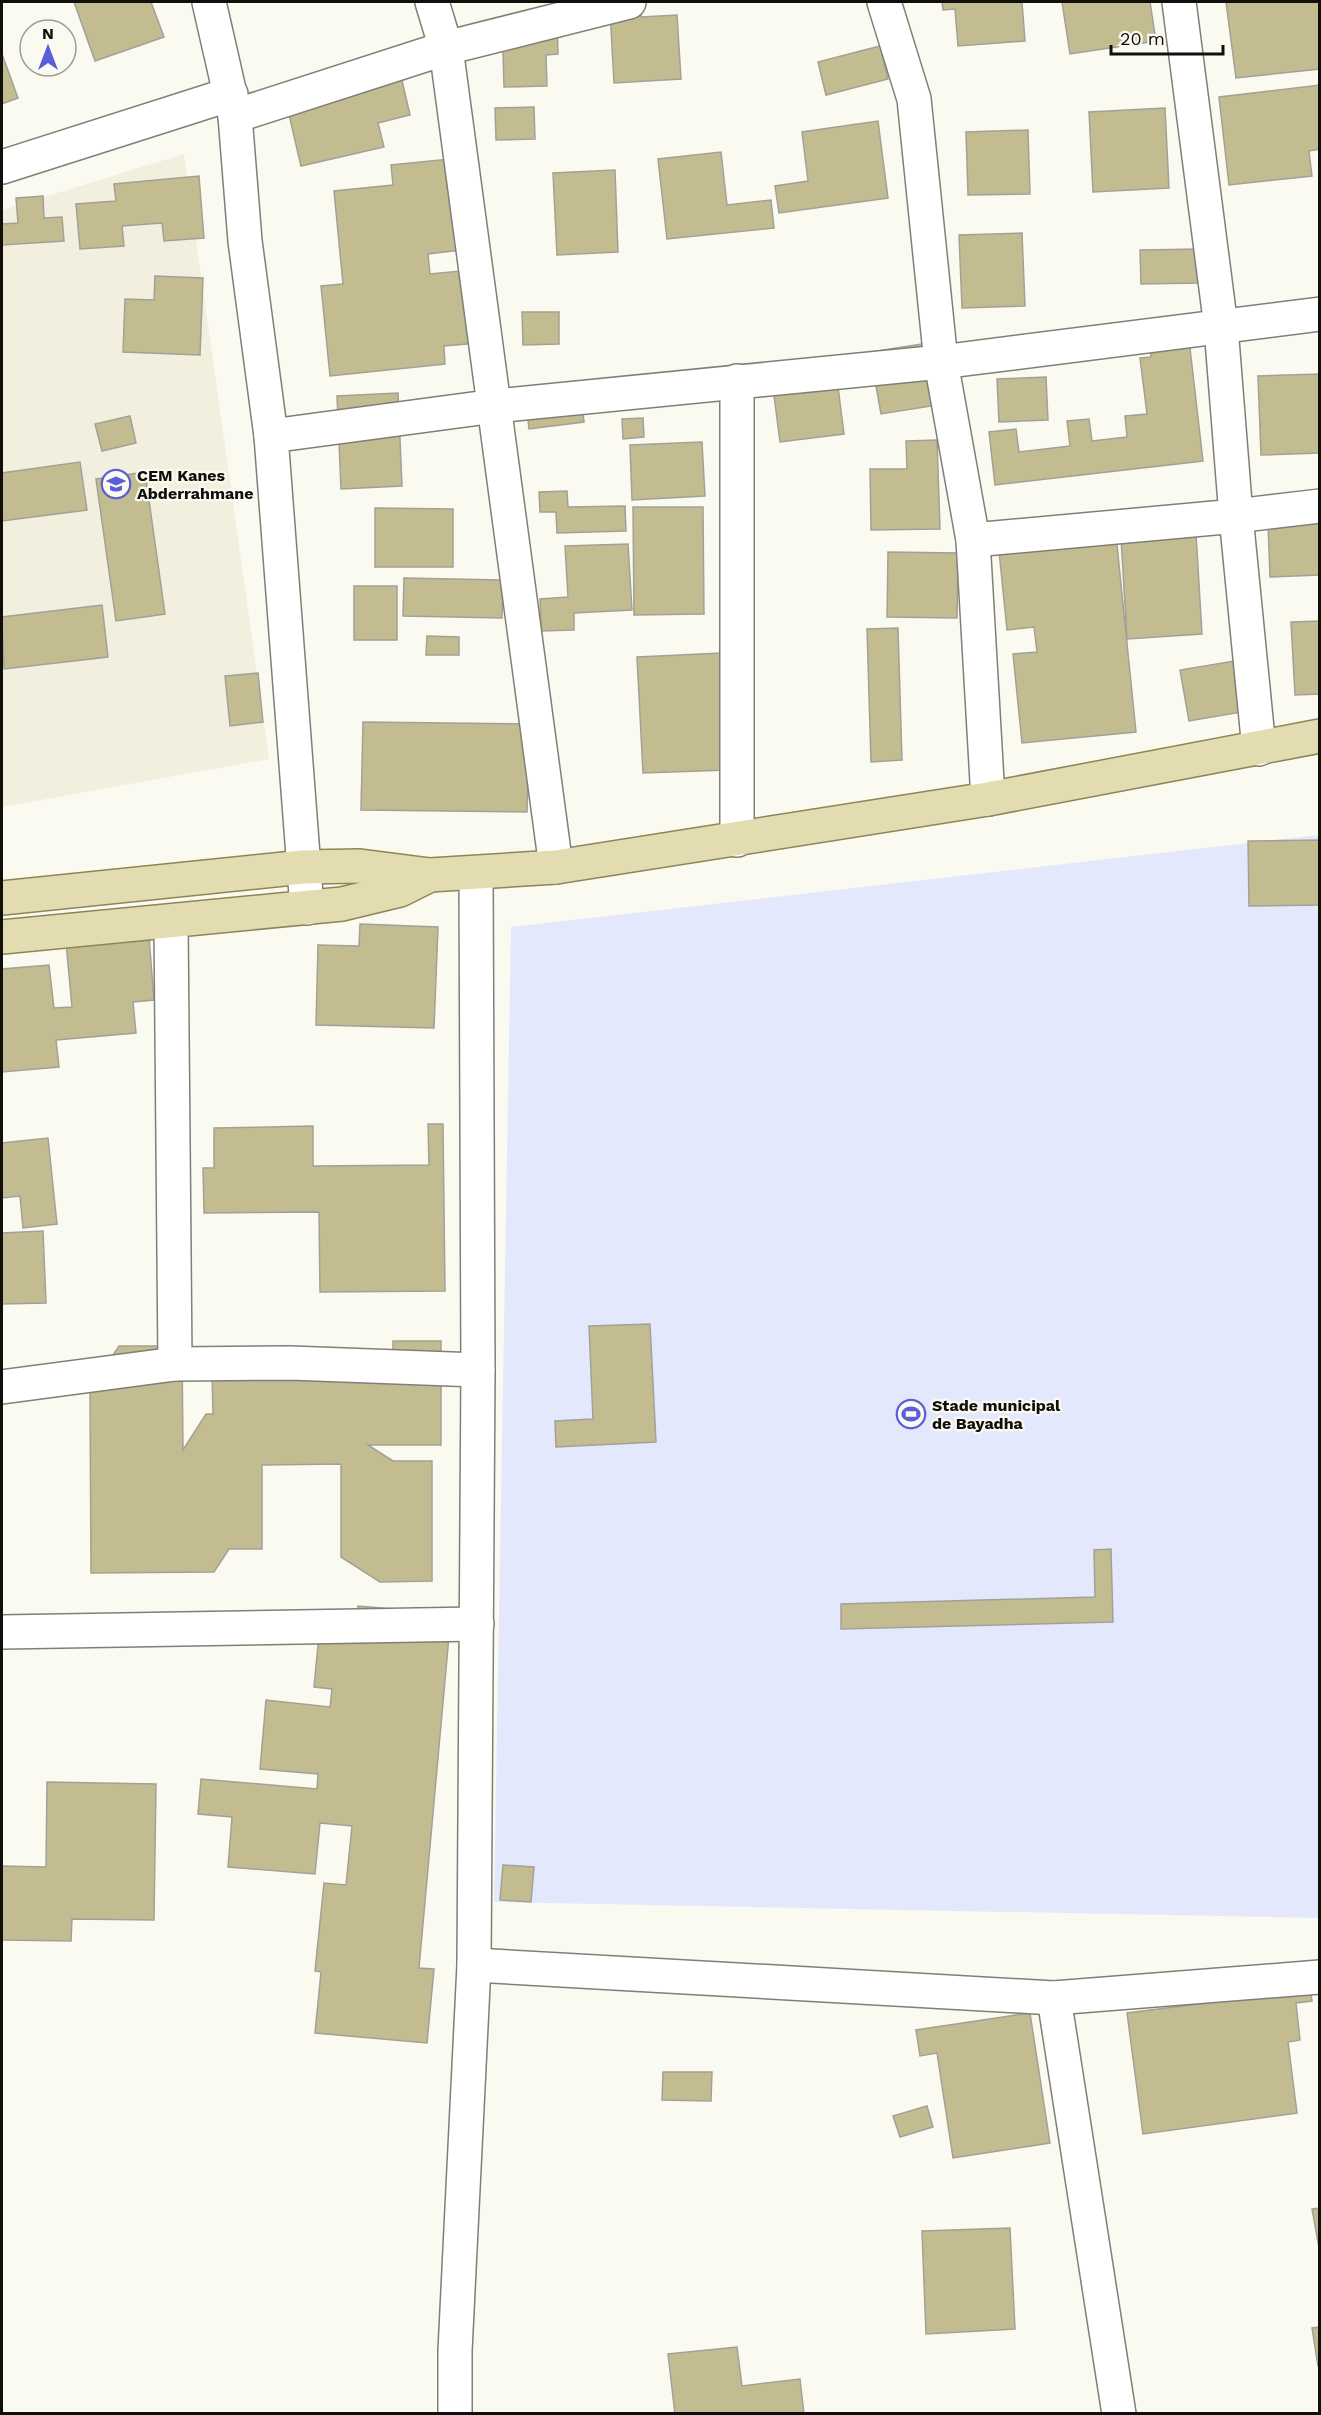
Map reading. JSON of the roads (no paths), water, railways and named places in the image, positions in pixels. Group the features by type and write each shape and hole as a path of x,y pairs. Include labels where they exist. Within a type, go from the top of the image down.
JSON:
{"main road":[{"path":"2,898 303,867 360,866 430,875 556,867 988,799 1320,736"},
{"path":"2,937 307,908 370,899 400,890 430,875"}],"street":[{"path":"209,2 233,105 245,241 271,435 307,908"},
{"path":"432,2 446,48 556,867"},
{"path":"2,167 446,48 629,2"},
{"path":"884,2 914,99 941,362 973,540 988,799"},
{"path":"1179,2 1221,327 1236,516 1259,749"},
{"path":"271,435 495,406 941,362 1320,314"},
{"path":"736,381 736,840"},
{"path":"973,540 1320,506"},
{"path":"455,2414 455,2351 474,1965 478,1370 476,873"},
{"path":"171,921 175,1364"},
{"path":"2,1387 175,1364 290,1363 478,1370"},
{"path":"2,1632 477,1624"},
{"path":"474,1965 1054,1998 1320,1977"},
{"path":"1054,1998 1119,2414"}],"place":[{"name":"CEM Kanes Abderrahmane","path":"116,484"},
{"name":"Stade municipal de Bayadha","path":"911,1414"}]}
